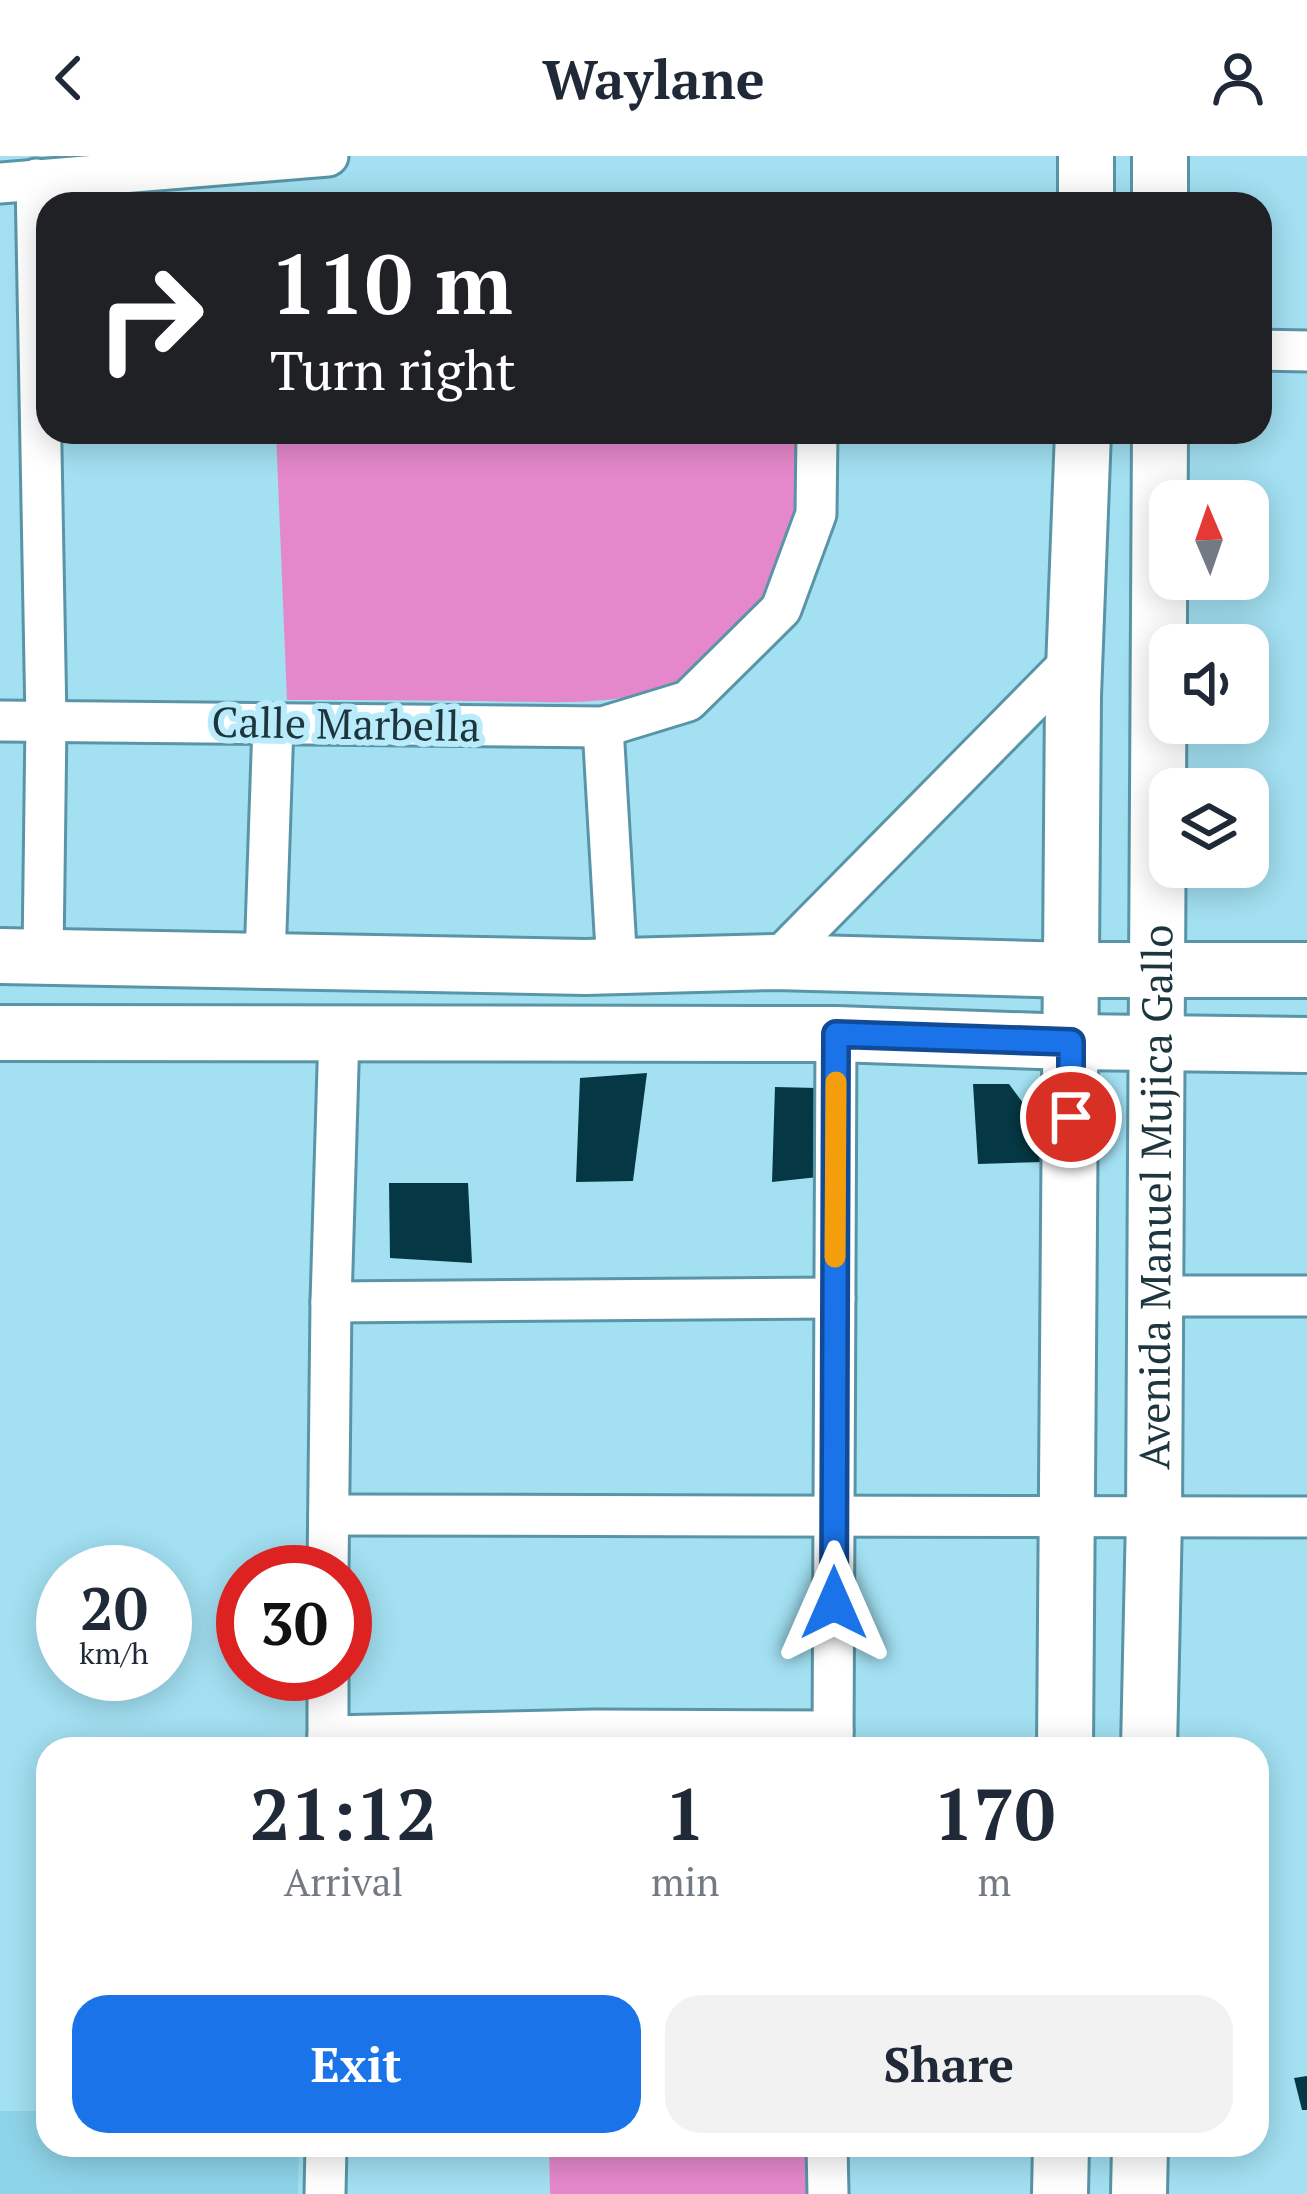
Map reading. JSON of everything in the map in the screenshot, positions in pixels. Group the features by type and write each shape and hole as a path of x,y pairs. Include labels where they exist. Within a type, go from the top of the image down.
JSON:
{"street":[{"path":"36,325 18,181 328,156"},
{"path":"1086,156 1086,192"},
{"path":"1160,156 1160,192"},
{"path":"1272,350 1307,350"},
{"path":"45,444 46,721 22,956 617,967 775,962 1307,970"},
{"name":"Calle Marbella","path":"0,721 604,727 688,700 782,609 816,514 817,444"},
{"name":"Avenida Manuel Mujica Gallo","path":"1065,1737 1074,659 1083,444"},
{"name":"Avenida Manuel Mujica Gallo","path":"1149,1737 1160,444"},
{"path":"775,962 1074,659"},
{"path":"265,960 273,724"},
{"path":"604,727 617,967"},
{"path":"0,1033 836,1034 1307,1045"},
{"path":"328,1545 339,1033"},
{"path":"833,1737 836,1034"},
{"path":"1155,1296 1307,1296"},
{"path":"331,1301 835,1298"},
{"path":"328,1515 1307,1517"},
{"path":"328,1701 328,1737"},
{"path":"326,2157 326,2194"},
{"path":"827,2157 828,2194"},
{"path":"1060,2157 1060,2194"},
{"path":"1139,2194 1140,2157"}],"shaded area":[{"path":"276,444 802,444 793,521 761,603 744,628 703,669 671,686 616,699 556,702 287,700"},
{"path":"0,2111 36,2111 36,2157 299,2157 298,2194 0,2194"},
{"path":"549,2157 817,2157 816,2194 550,2194"}],"building":[{"path":"647,1073 633,1181 576,1182 580,1078"},
{"path":"973,1084 1009,1084 1043,1130 1043,1162 978,1164"},
{"path":"775,1087 818,1088 818,1177 772,1182"},
{"path":"389,1183 468,1183 472,1263 390,1258"},
{"path":"1307,2076 1307,2110 1302,2110 1294,2078"}],"slow traffic":[{"path":"835,1257 836,1082"}],"route":[{"path":"834,1603 836,1034 1071,1042 1071,1117"}]}
